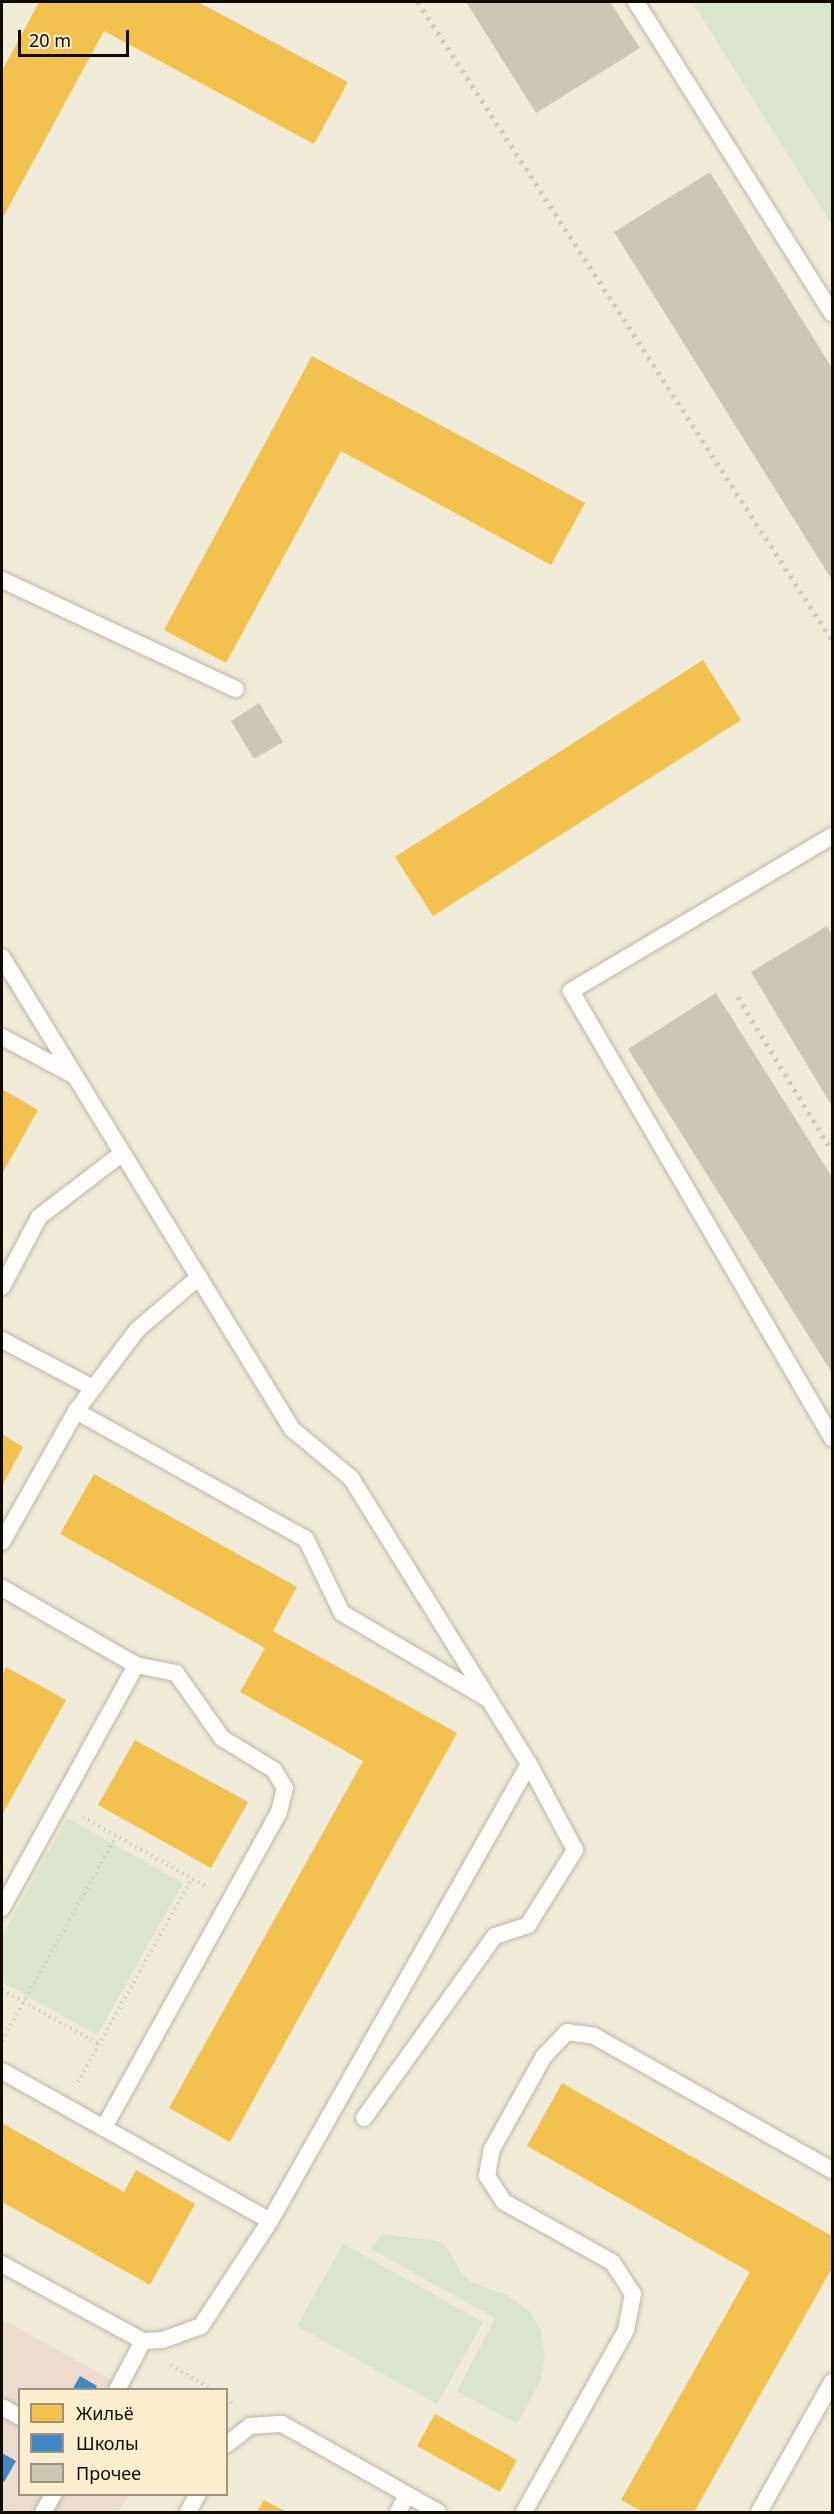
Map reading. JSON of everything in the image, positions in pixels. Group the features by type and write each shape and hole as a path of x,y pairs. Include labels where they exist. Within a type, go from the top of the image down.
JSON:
{"lane":[{"path":"636,2 832,313"},
{"path":"2,580 236,689"},
{"path":"832,836 571,992 832,1438"},
{"path":"2,957 291,1429 351,1478 529,1764 575,1850 528,1925 495,1936 364,2118"},
{"path":"2,1037 77,1077"},
{"path":"2,1287 39,1217 121,1154"},
{"path":"2,1538 76,1411 136,1330 199,1276"},
{"path":"2,1340 93,1388"},
{"path":"76,1411 306,1539 342,1613 489,1700"},
{"path":"2,1588 136,1665 176,1672 222,1738 274,1770 285,1788 279,1812 104,2128"},
{"path":"2,1908 136,1665"},
{"path":"2,2264 143,2341 164,2340 201,2325 270,2221 529,1764"},
{"path":"524,2512 626,2330 633,2294 612,2262 504,2202 487,2176 492,2149 544,2056 567,2032 594,2036 832,2170"},
{"path":"2,2071 270,2221"},
{"path":"118,2388 143,2341"},
{"path":"759,2512 832,2382"},
{"path":"2,2407 18,2416"},
{"path":"228,2443 250,2426 282,2424 438,2512"},
{"path":"398,2512 407,2495"},
{"path":"43,2512 53,2496"},
{"path":"188,2512 197,2496"}],"path":[{"path":"59,1804 229,1899"},
{"path":"2,2041 116,1836"},
{"path":"65,2105 192,1878"},
{"path":"2,1990 99,2044"},
{"path":"164,2340 172,2366 209,2388"}],"shaded area":[{"path":"2,2319 126,2388 18,2388 18,2496 129,2496 118,2512 2,2512"}],"green space":[{"path":"692,2 832,2 832,225"},
{"path":"67,1818 183,1883 97,2035 2,1982 2,1936"},
{"path":"382,2234 439,2241 447,2247 461,2273 472,2282 509,2296 529,2311 541,2330 545,2356 541,2380 517,2424 457,2391 495,2318 371,2249"},
{"path":"343,2244 483,2322 437,2404 297,2326"}],"building: Жильё":[{"path":"39,2 198,2 348,82 314,144 104,31 2,219 2,71"},
{"path":"312,356 585,503 551,565 341,451 226,663 164,630"},
{"path":"703,660 741,720 433,916 395,857"},
{"path":"2,1089 38,1110 2,1174"},
{"path":"2,1434 23,1447 2,1486"},
{"path":"94,1474 297,1587 273,1631 457,1733 230,2142 169,2108 363,1761 240,1692 265,1648 60,1534"},
{"path":"6,1667 66,1700 2,1815 2,1675"},
{"path":"135,1740 248,1802 211,1868 98,1805"},
{"path":"562,2083 832,2236 832,2268 694,2512 643,2512 621,2500 750,2272 527,2146"},
{"path":"2,2123 124,2192 136,2170 195,2204 150,2285 2,2202"},
{"path":"435,2414 517,2460 500,2492 417,2446"},
{"path":"264,2500 287,2512 257,2512"}],"building: Школы":[{"path":"80,2376 97,2386 96,2388 73,2388"},
{"path":"2,2453 16,2461 4,2482 2,2480"}],"building: Прочее":[{"path":"466,2 610,2 640,48 536,113"},
{"path":"710,172 832,368 832,580 614,232"},
{"path":"259,703 283,742 254,759 231,721"},
{"path":"827,926 832,935 832,1106 751,972"},
{"path":"716,993 832,1177 832,1373 628,1049"}],"railway":[{"path":"418,2 832,640"},
{"path":"738,997 832,1151"}]}
